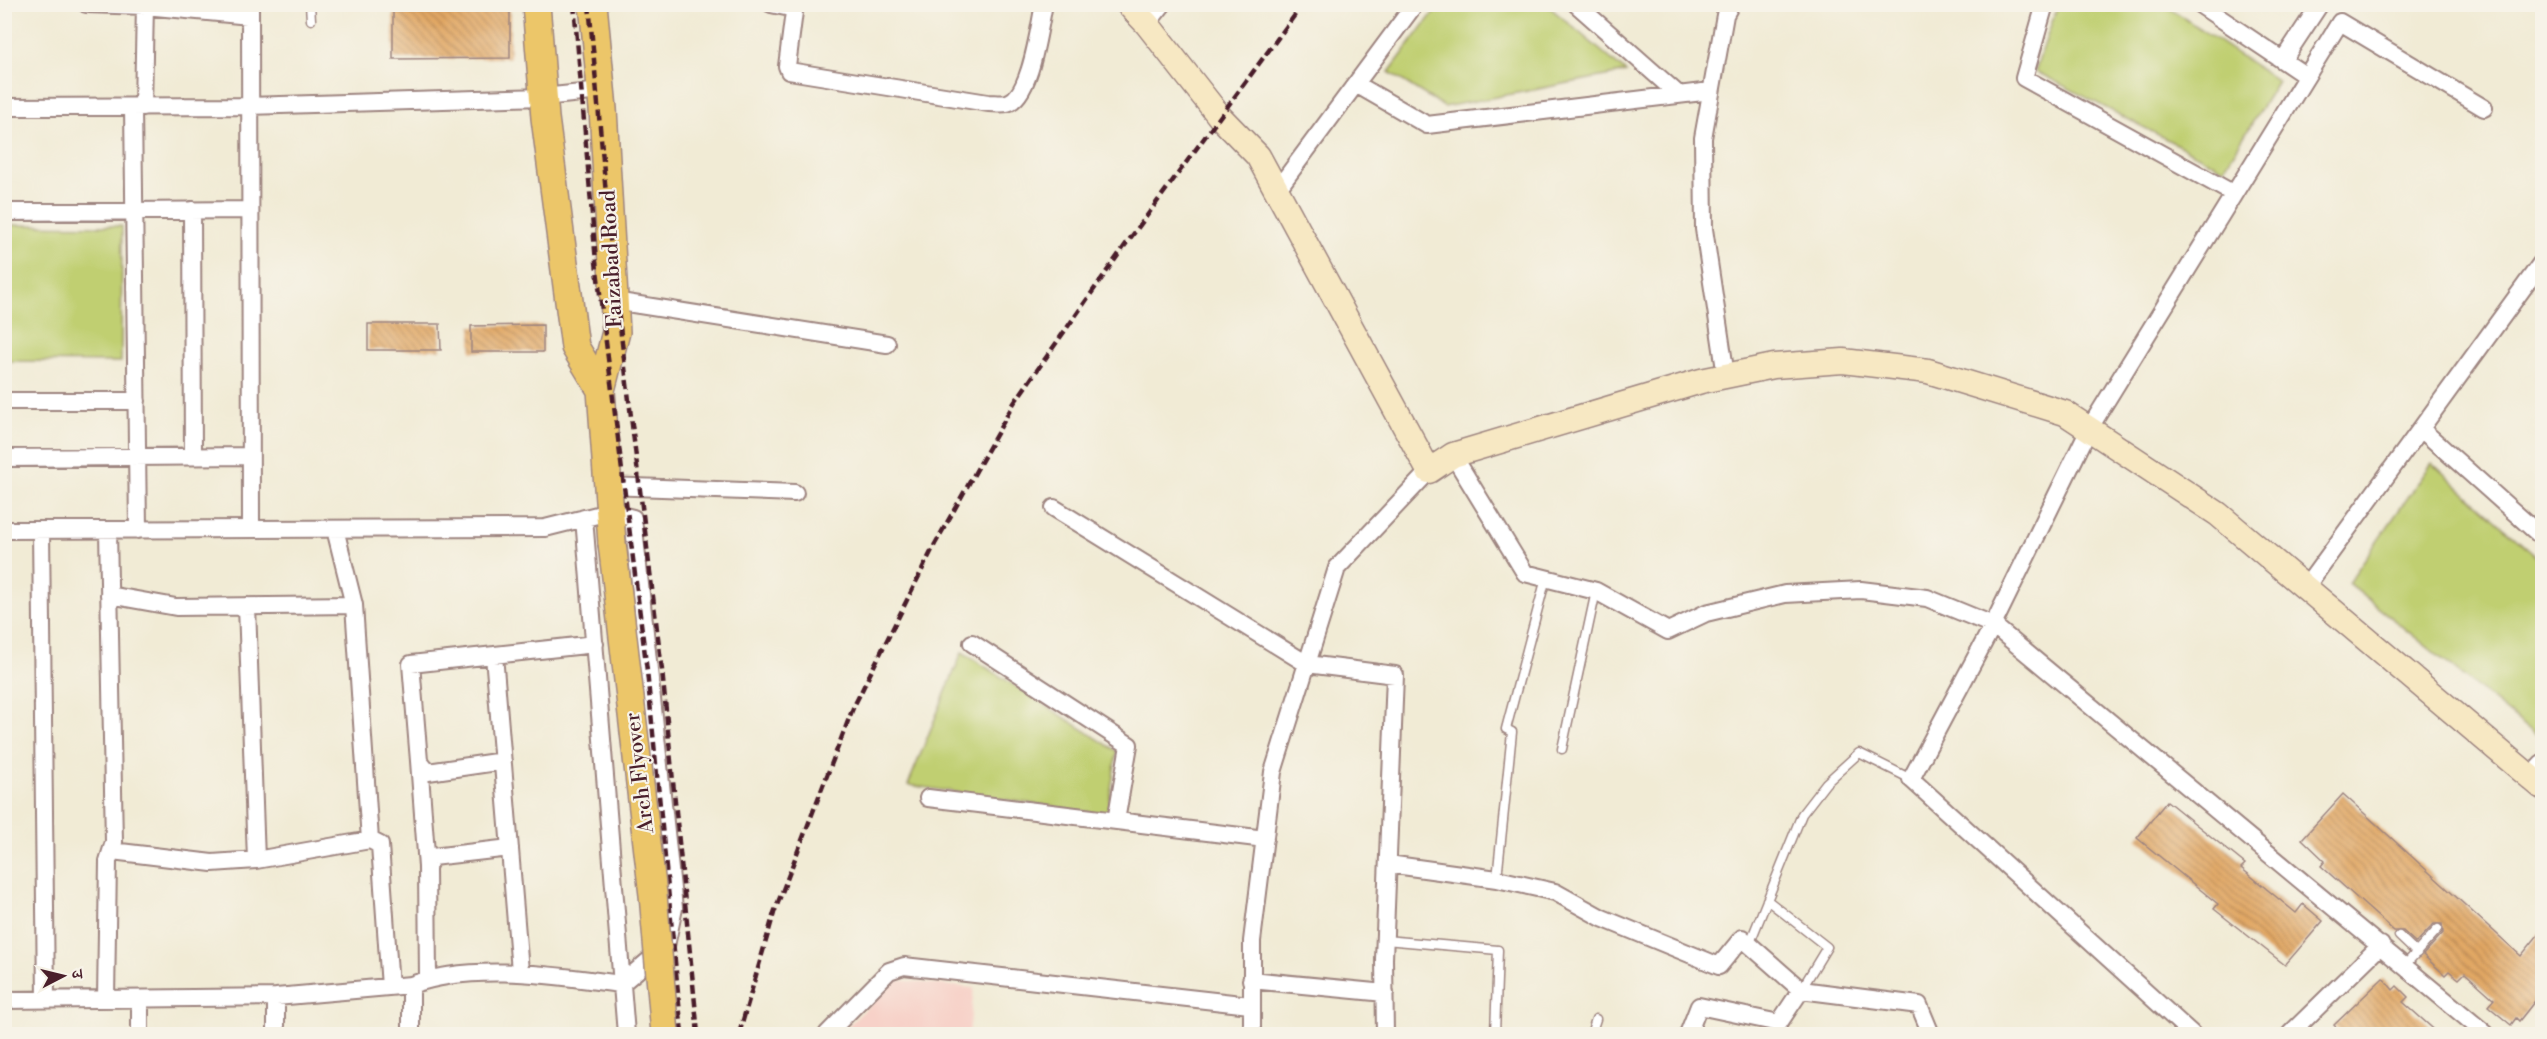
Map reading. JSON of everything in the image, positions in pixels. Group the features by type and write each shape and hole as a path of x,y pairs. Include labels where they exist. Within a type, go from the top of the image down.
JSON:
{"main road":[{"path":"536,4 543,97 575,347 601,390"},
{"name":"Faizabad Road","path":"593,4 602,91 616,332 601,390 607,486 597,515"},
{"name":"Arch Flyover","path":"597,515 612,543 653,895 665,1035"}],"street":[{"path":"86,4 249,10 251,529"},
{"path":"771,4 795,7 787,66 789,71 988,103 1009,103 1021,93 1028,78 1044,4"},
{"path":"1128,4 1147,24 1220,117 1258,156 1429,471"},
{"path":"1147,24 1162,4"},
{"path":"1277,190 1415,4"},
{"path":"1576,4 1679,95"},
{"path":"1726,376 1704,229 1703,138 1725,15 1731,4"},
{"path":"2045,4 2024,78 2234,194"},
{"path":"2199,4 2306,76"},
{"path":"2283,60 2320,4"},
{"path":"138,530 134,211 145,5"},
{"path":"2192,1035 1911,779 1993,625 2089,429 2340,22 2484,108"},
{"path":"1356,84 1427,125 1711,91"},
{"path":"4,107 248,106 543,97 602,91"},
{"path":"192,210 193,456"},
{"path":"4,212 249,210"},
{"path":"2306,588 2542,262"},
{"path":"614,301 887,344"},
{"path":"1252,1035 1250,1005 1252,941 1273,772 1337,568 1429,471 1453,456 1726,376 1774,366 1843,361 1928,371 2065,413 2218,514 2538,776"},
{"path":"4,401 137,401"},
{"path":"2421,429 2542,537"},
{"path":"4,458 250,456"},
{"path":"1453,456 1525,573 1596,591 1668,631 1706,613 1785,594 1861,590 1927,598 1993,625 2383,946 2411,959 2487,1035"},
{"path":"607,486 795,493"},
{"path":"1054,508 1307,664 1395,675 1385,940 1386,1035"},
{"path":"597,515 595,644 626,1035"},
{"path":"4,531 545,528 597,515 633,518 674,908 666,946 621,984 520,971 428,979 411,985 276,997 4,1000"},
{"path":"335,529 354,605 370,840"},
{"path":"41,530 46,1000"},
{"path":"106,999 108,861 114,842 108,530"},
{"path":"109,595 176,607 354,605"},
{"path":"247,606 256,860"},
{"path":"972,643 1129,745 1116,821"},
{"path":"428,979 427,867 411,664 595,644"},
{"path":"494,655 520,971"},
{"path":"419,761 428,772 503,760"},
{"path":"928,798 1264,839"},
{"path":"112,851 212,863 256,860 370,840 380,845 390,987"},
{"path":"427,867 432,857 510,848"},
{"path":"1388,864 1497,879 1556,892 1602,918 1719,966 1742,939 1801,990 1919,1005 1931,1035"},
{"path":"2290,1035 2383,946"},
{"path":"827,1035 889,971 904,966 1250,1005"},
{"path":"1251,980 1385,992"},
{"path":"411,985 411,1035"},
{"path":"1688,1035 1699,1006 1779,1023 1801,990"},
{"path":"276,997 276,1035"},
{"path":"140,999 140,1035"}],"lane":[{"path":"310,4 310,20"},
{"path":"1497,879 1512,732 1506,729 1546,578"},
{"path":"1562,749 1596,591"},
{"path":"1749,945 1802,814 1826,783 1859,753 1911,779"},
{"path":"1767,900 1827,947 1801,990"},
{"path":"2383,946 2398,935 2411,959 2438,929"},
{"path":"1385,940 1498,950 1495,1035"},
{"path":"1591,1035 1596,1019"}],"shaded area":[{"path":"897,980 974,988 969,1034 839,1034"}],"green space":[{"path":"1440,4 1547,5 1626,72 1444,107 1389,72"},
{"path":"2163,4 2278,81 2224,169 2035,71 2058,5"},
{"path":"5,225 122,226 121,362 5,361"},
{"path":"2432,463 2542,562 2542,735 2540,738 2348,583"},
{"path":"962,652 1117,751 1107,815 908,785"}],"building":[{"path":"393,4 510,4 510,58 393,59"},
{"path":"368,324 440,324 441,350 368,350"},
{"path":"543,325 543,352 471,352 471,326"},
{"path":"2343,794 2521,956 2542,930 2542,992 2519,1021 2516,1018 2511,1025 2488,1006 2494,999 2465,973 2459,979 2449,971 2445,975 2423,955 2443,933 2442,924 2434,924 2416,943 2403,931 2394,931 2321,866 2325,861 2302,839"},
{"path":"2167,801 2245,864 2241,868 2296,913 2303,904 2323,921 2285,965 2214,909 2218,904 2137,838"},
{"path":"2383,978 2393,990 2397,986 2408,997 2403,1002 2440,1035 2343,1035 2334,1025"}],"railway":[{"path":"574,4 596,262 647,671 682,1034"},
{"path":"589,4 612,261 662,670 698,1034"},
{"path":"739,1034 774,913 853,708 935,544 1014,403 1126,244 1303,4"}]}
